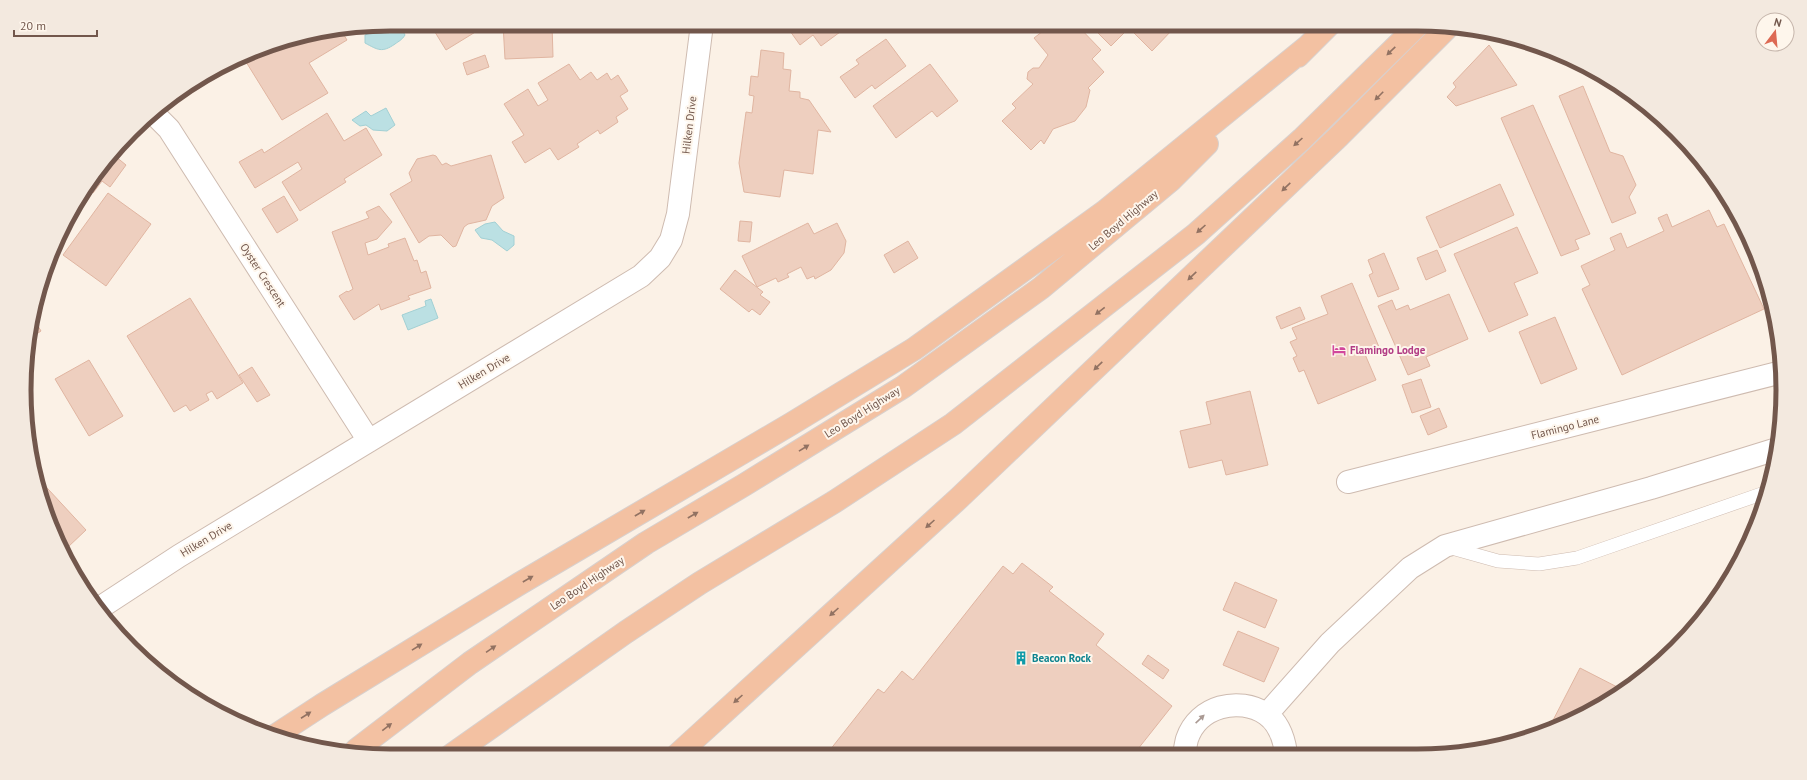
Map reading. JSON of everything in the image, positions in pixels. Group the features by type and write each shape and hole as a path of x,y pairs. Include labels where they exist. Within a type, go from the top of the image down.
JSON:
{"highway":[{"name":"Leo Boyd Highway","path":"359,747 470,663 646,543 744,485 902,387 1041,288 1171,180 1323,31"},
{"path":"460,749 626,632 700,583 834,502 953,424 1196,234 1302,138 1412,31"},
{"path":"684,749 959,498 1333,142 1443,32"},
{"path":"281,732 322,705 519,584 791,424 914,349 1104,212 1308,46"}],"street":[{"name":"Hilken Drive","path":"103,606 179,556 641,276 660,258 670,240 678,214 701,31"},
{"name":"Oyster Crescent","path":"157,117 169,129 369,441"},
{"name":"Flamingo Lane","path":"1348,482 1775,374"},
{"path":"1267,714 1330,643 1410,568 1446,546 1652,488 1771,450"},
{"path":"1185,749 1187,738 1195,724 1211,711 1236,704 1252,707 1267,714 1277,726 1284,740 1285,749"}],"lane":[{"path":"1446,546 1498,561 1539,564 1577,558 1760,494"}],"water":[{"path":"387,31 403,31 405,35 402,39 387,49 380,50 365,43 365,35 373,32 382,33"},
{"path":"386,108 395,125 387,131 373,130 366,125 360,126 352,120 366,111 371,116"},
{"path":"495,222 503,231 514,236 514,245 507,251 492,240 481,238 475,230 485,224"},
{"path":"431,299 438,318 408,330 402,315 426,306 425,301"}],"building":[{"path":"434,31 477,31 446,50"},
{"path":"503,31 552,31 553,57 505,59"},
{"path":"790,31 841,31 821,46 813,35 800,45"},
{"path":"1043,31 1083,31 1101,50 1092,59 1104,72 1088,88 1090,90 1086,107 1075,121 1053,129 1044,144 1041,140 1031,150 1002,121 1016,108 1012,104 1033,84 1027,79 1028,72 1033,68 1039,68 1048,55 1034,38"},
{"path":"1096,31 1126,31 1111,46"},
{"path":"1132,31 1171,31 1152,51"},
{"path":"343,34 347,40 309,63 328,93 282,120 246,61 297,43"},
{"path":"886,39 906,66 875,89 872,85 855,98 840,77 859,64 856,60"},
{"path":"1489,45 1517,85 1456,106 1447,97 1456,87 1453,83"},
{"path":"761,50 784,53 783,69 791,70 789,91 800,92 800,98 809,100 831,132 818,130 813,174 784,170 780,197 744,192 739,163 746,112 752,113 754,96 749,95 751,76 758,77"},
{"path":"485,55 489,67 467,75 463,63"},
{"path":"569,64 580,80 591,72 597,80 607,73 611,80 618,75 628,91 620,96 628,109 616,117 618,122 600,134 598,130 577,144 579,147 558,160 550,148 525,163 512,142 524,135 504,104 528,89 538,106 548,100 538,83"},
{"path":"930,64 958,101 937,117 932,111 896,138 873,106"},
{"path":"1583,86 1610,152 1623,156 1636,185 1629,197 1636,213 1612,223 1559,96"},
{"path":"1533,105 1590,234 1575,240 1579,249 1561,256 1501,118"},
{"path":"327,113 344,141 366,128 382,155 344,179 346,182 300,211 282,182 302,169 298,162 255,188 239,162 262,149 264,153"},
{"path":"433,155 436,156 442,165 446,163 451,166 491,155 504,198 492,206 486,220 468,224 464,227 456,246 453,247 441,235 429,236 419,243 390,194 412,181 409,173 417,159"},
{"path":"116,157 126,165 110,187 102,181 93,193 91,192 105,171"},
{"path":"1500,184 1514,215 1440,248 1426,217"},
{"path":"108,193 151,224 106,286 63,255"},
{"path":"284,196 298,220 277,233 262,209"},
{"path":"379,206 392,222 377,239 365,243 368,255 389,247 388,244 405,238 414,261 417,260 421,273 426,271 431,288 408,296 410,299 381,310 379,304 354,320 339,296 353,289 332,232 369,218 366,212"},
{"path":"1709,210 1717,227 1724,224 1764,309 1622,375 1582,289 1590,285 1581,266 1615,250 1610,238 1621,233 1627,248 1664,231 1658,218 1667,214 1672,227"},
{"path":"740,221 752,222 750,242 738,241"},
{"path":"808,223 814,234 837,223 846,241 844,253 831,270 815,279 814,276 807,279 801,267 787,274 789,277 778,282 776,278 757,287 742,256"},
{"path":"1517,227 1538,273 1514,283 1528,315 1489,332 1454,254"},
{"path":"908,241 918,258 894,273 884,255"},
{"path":"1437,250 1446,271 1426,280 1417,258"},
{"path":"1384,253 1399,289 1378,297 1369,275 1373,273 1368,260"},
{"path":"735,270 763,292 760,295 770,302 760,315 752,309 749,312 720,289"},
{"path":"1352,283 1379,347 1364,352 1376,380 1318,404 1304,370 1299,372 1293,358 1297,356 1290,342 1297,339 1292,328 1328,314 1321,296"},
{"path":"1449,294 1468,339 1426,357 1430,366 1408,375 1378,306 1392,300 1396,310 1408,305 1410,310"},
{"path":"190,298 243,383 217,399 212,391 206,394 209,400 190,411 186,405 174,412 127,336"},
{"path":"1300,307 1305,319 1281,329 1276,317"},
{"path":"1555,317 1577,369 1541,384 1519,332"},
{"path":"37,325 41,331 35,335"},
{"path":"89,360 123,416 89,436 55,379"},
{"path":"252,367 270,395 257,402 239,375"},
{"path":"1421,379 1431,407 1412,413 1402,385"},
{"path":"1250,391 1268,465 1226,475 1222,460 1189,468 1180,431 1211,424 1206,402"},
{"path":"1439,408 1447,427 1428,435 1420,416"},
{"path":"43,484 86,530 68,547 58,527"},
{"name":"Beacon Rock","path":"1022,563 1053,587 1049,591 1104,634 1096,645 1172,706 1138,749 831,749 878,689 884,693 902,671 913,680 1003,566 1013,574"},
{"path":"1235,582 1277,600 1265,628 1223,610"},
{"path":"1238,631 1279,648 1264,682 1223,665"},
{"path":"1148,655 1169,670 1163,679 1142,664"},
{"path":"1580,668 1617,687 1576,712 1552,723"}],"place":[{"name":"Flamingo Lodge","path":"1339,350"},
{"name":"Beacon Rock","path":"1021,658"}]}
